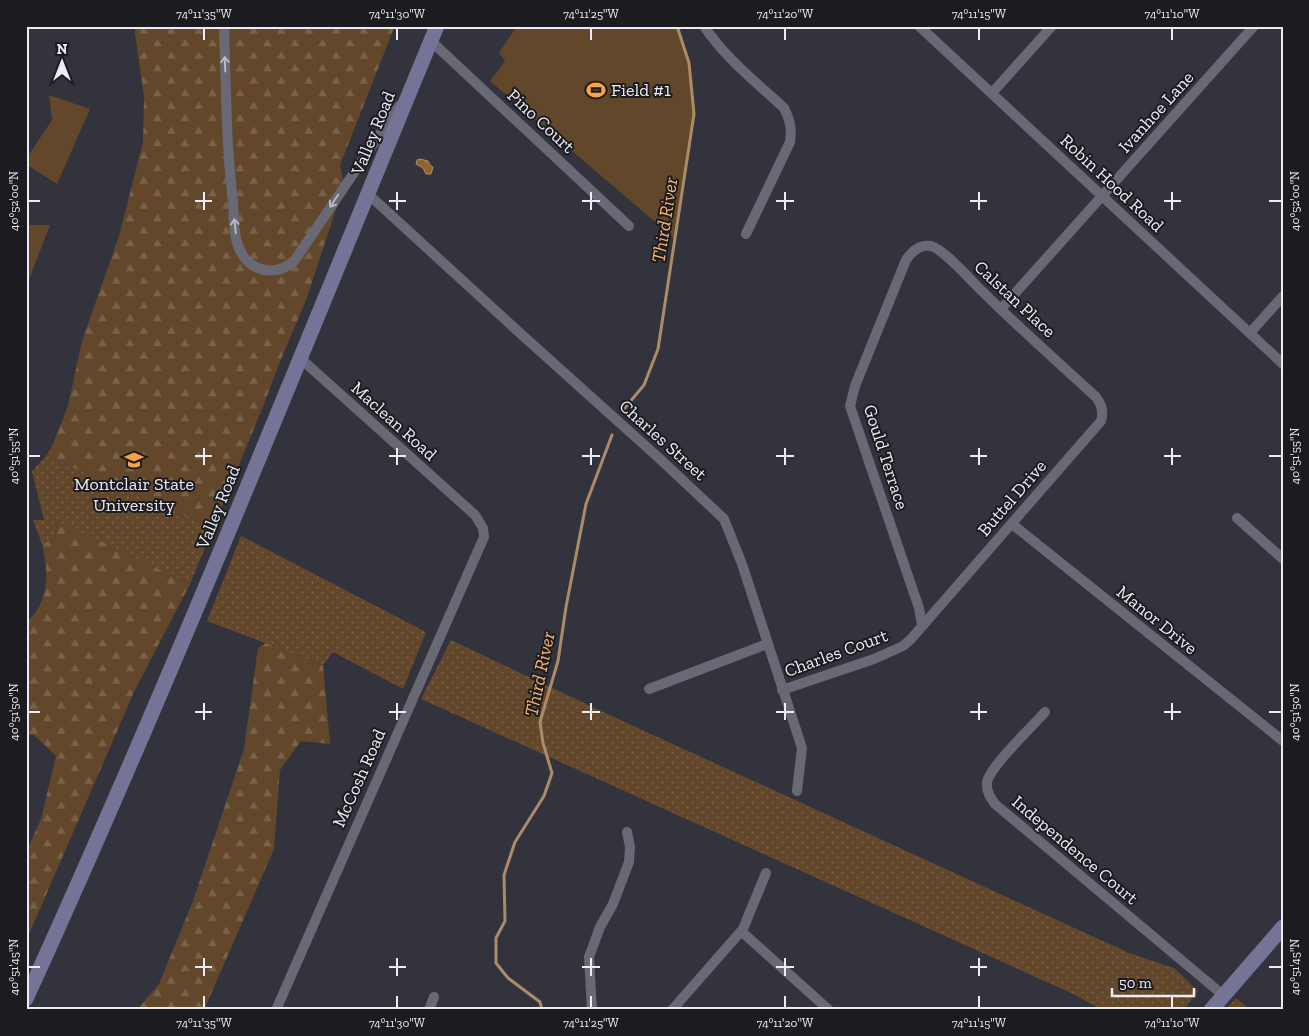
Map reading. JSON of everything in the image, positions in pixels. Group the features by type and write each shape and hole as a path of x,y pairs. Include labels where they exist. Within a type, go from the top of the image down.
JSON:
{"main road":[{"name":"Valley Road","path":"26,999 154,711 437,26"},
{"path":"1211,1010 1283,927"}],"street":[{"path":"224,26 230,180 237,242 247,261 253,266 265,270 282,270 295,260 411,88"},
{"path":"704,26 726,55 784,108 792,131 790,142 746,234"},
{"name":"Robin Hood Road","path":"919,26 1283,364"},
{"path":"992,93 1052,26"},
{"name":"Ivanhoe Lane","path":"1001,309 1254,26"},
{"name":"Pino Court","path":"431,41 629,226"},
{"name":"Charles Street","path":"368,194 724,519 742,564 802,748 797,791"},
{"name":"Calstan Place","path":"916,249 931,246 941,251 1087,389"},
{"name":"Gould Terrace","path":"916,249 911,252 906,260 855,386 850,406 919,608 922,626"},
{"path":"1250,333 1283,296"},
{"name":"Maclean Road","path":"300,358 467,508"},
{"name":"Buttel Drive","path":"922,626 1101,421 1103,416 1102,406 1087,389"},
{"name":"McCosh Road","path":"276,1010 484,536 480,521 467,508"},
{"path":"1237,518 1283,559"},
{"name":"Manor Drive","path":"1012,524 1283,741"},
{"name":"Charles Court","path":"782,690 874,659 903,646 922,626"},
{"name":"Charles Court","path":"649,689 767,644"},
{"name":"Independence Court","path":"1046,712 995,766 987,782 990,796 995,804 1224,995"},
{"path":"592,1010 589,957 600,927 613,904 629,862 630,846 627,832"},
{"path":"672,1010 742,931 766,873"},
{"path":"742,931 829,1010"},
{"path":"428,1010 434,997"}],"green space":[{"path":"134,26 391,26 394,28 340,165 344,185 306,300 213,528 46,456 68,406 82,341 119,236 143,142 144,97"},
{"path":"517,26 677,26 689,63 694,114 675,239 490,81 505,61 499,53"},
{"path":"49,95 90,109 57,184 26,164 26,159 52,120"},
{"path":"26,225 50,225 27,285 26,285"},
{"path":"46,456 213,528 190,584 57,522 55,539 42,544 33,520 44,520 32,471"},
{"path":"57,521 190,584 134,692 26,941 26,852 41,819 56,756 34,735 26,734 26,623 40,605 43,596 46,586 46,565 42,544 55,539"},
{"path":"241,536 426,632 403,689 333,652 323,665 207,621"},
{"path":"451,640 603,712 1129,953 1174,968 1198,991 1184,1010 1102,1010 1073,994 421,699"},
{"path":"266,643 323,665 330,744 301,741 280,770 274,849 204,1010 137,1010 159,984 193,901 244,749 258,648"},
{"path":"1236,998 1250,1010 1225,1010"}],"water":[{"path":"417,160 428,161 433,167 431,174 426,174 423,168 416,164"}],"waterway":[{"name":"Third River","path":"624,409 644,385 658,349 694,114 689,63 677,26"},
{"name":"Third River","path":"542,1010 540,1002 508,978 496,963 496,938 505,921 504,875 515,842 544,796 552,773 543,743 540,722 558,661 566,607 586,504 612,435"}],"place":[{"name":"Field #1","path":"596,90"},
{"name":"Montclair State University","path":"134,460"}]}
